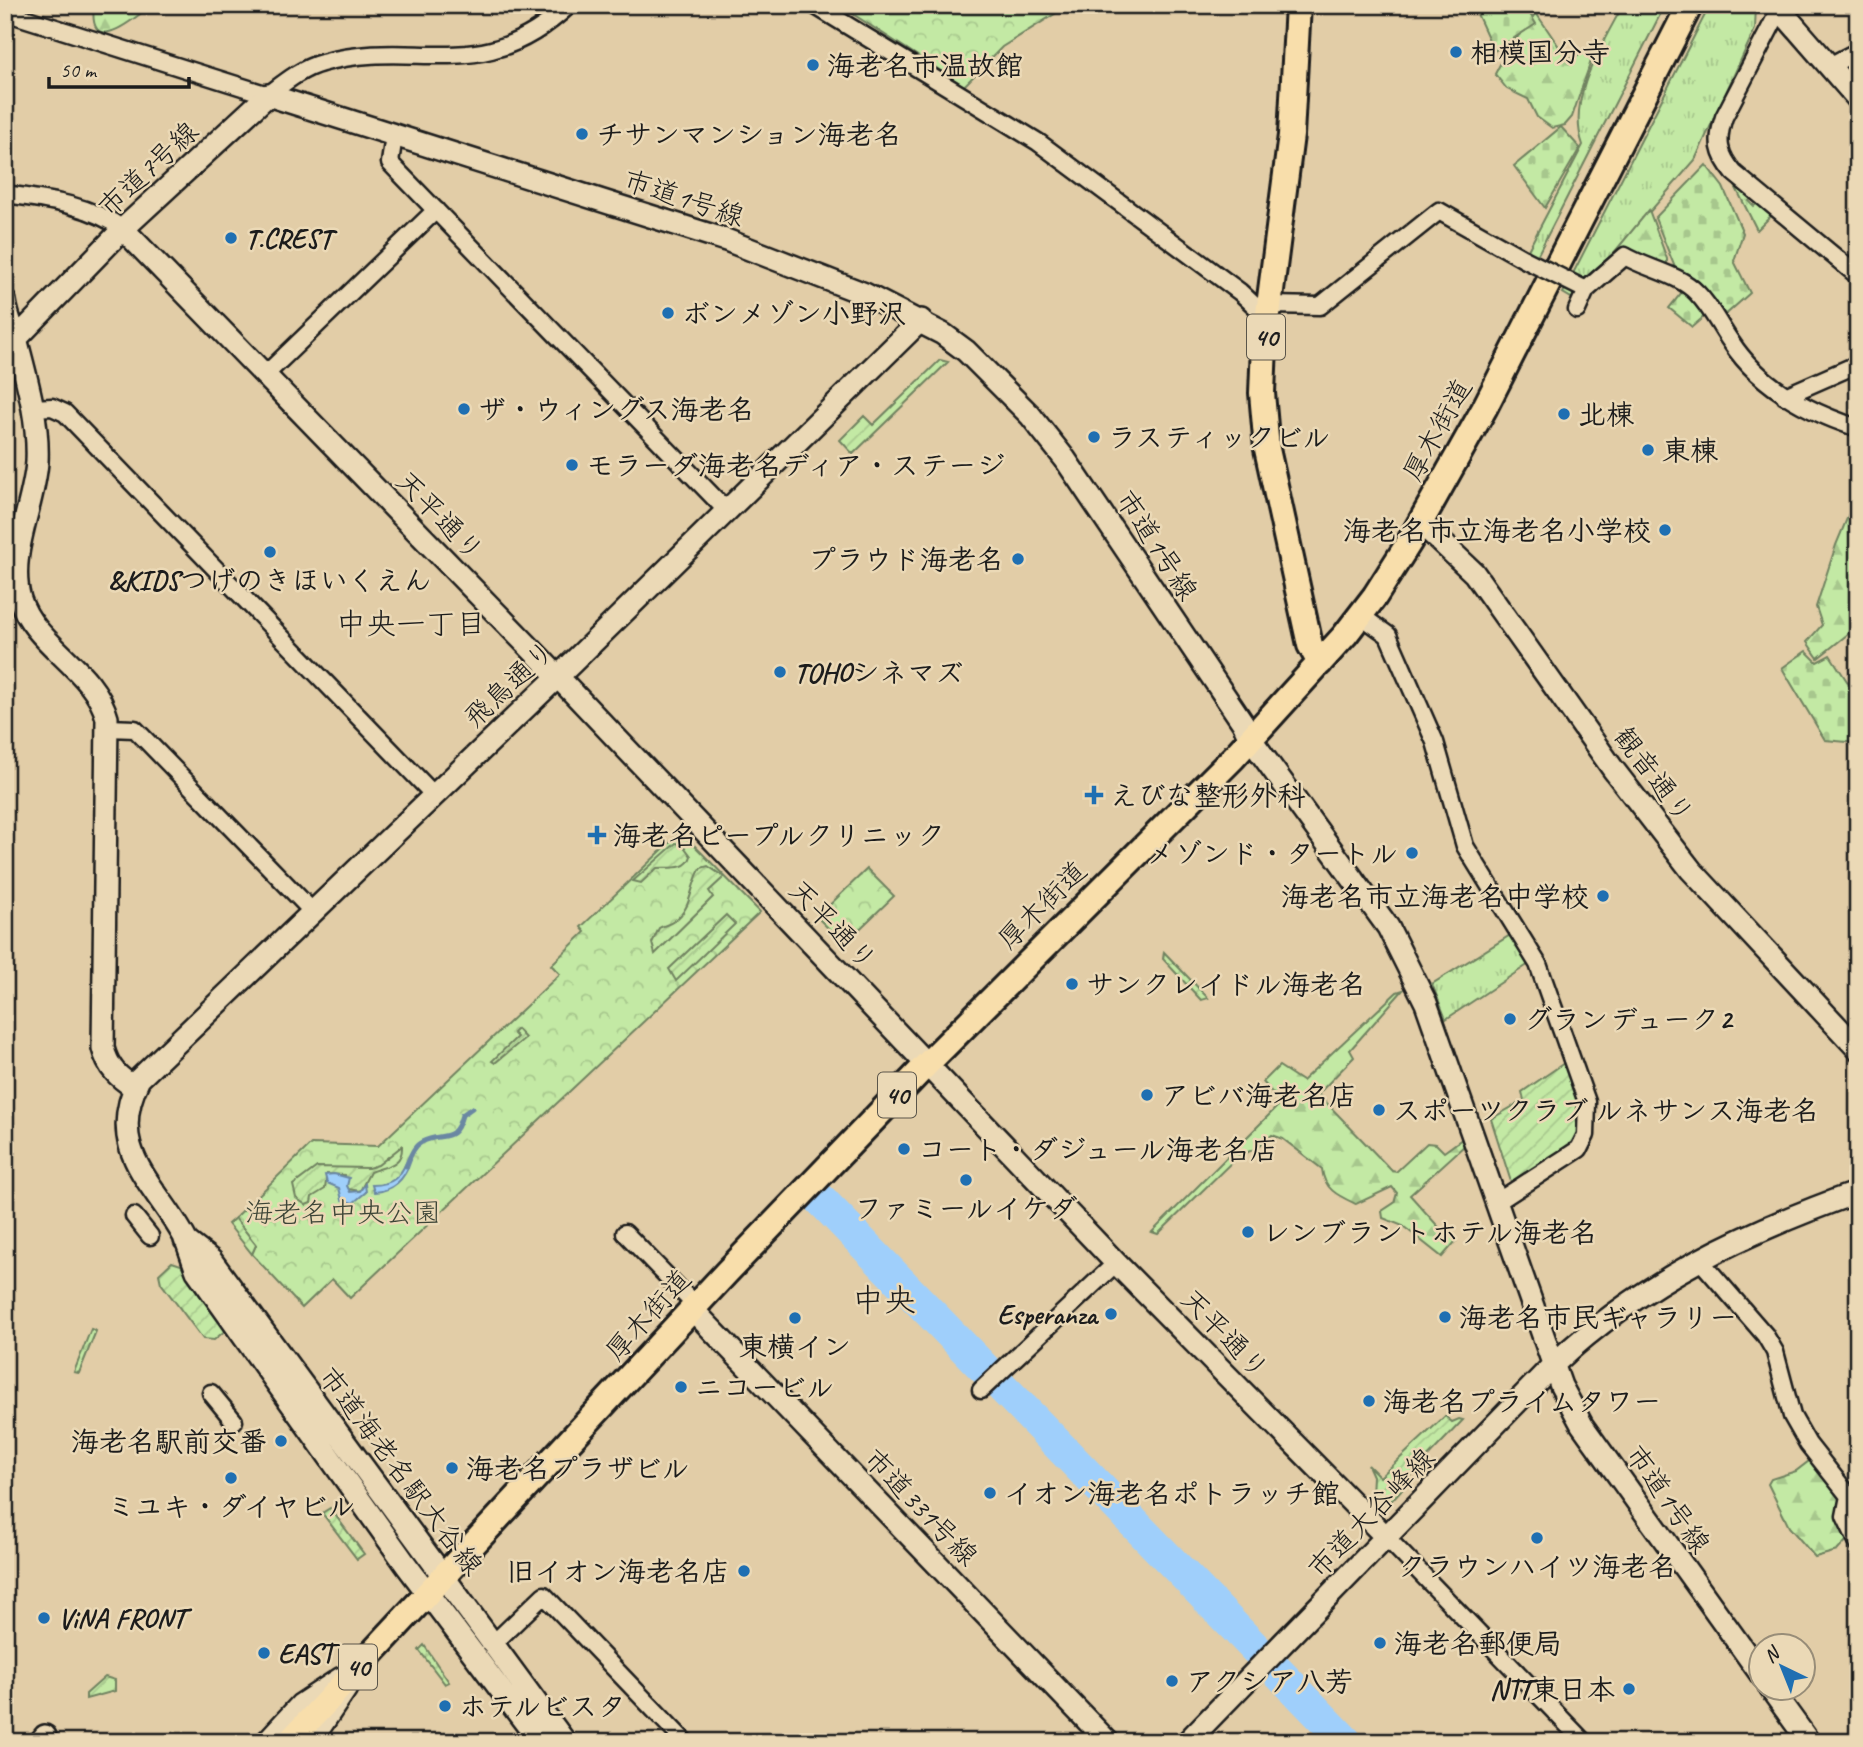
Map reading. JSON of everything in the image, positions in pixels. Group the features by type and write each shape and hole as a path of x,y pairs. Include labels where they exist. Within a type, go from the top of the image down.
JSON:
{"main road":[{"name":"40","path":"1298,5 1291,135 1262,393 1267,449 1310,645 1320,663"},
{"name":"厚木街道","path":"289,1742 927,1064 1250,738 1320,663 1360,615 1420,522 1484,409 1689,5"}],"street":[{"name":"市道7号線","path":"16,339 124,229 268,95 292,78 321,63 355,57 446,57 486,53 519,41 569,5"},
{"path":"814,5 1038,142 1270,312 1320,306 1439,211 1524,259 1583,288"},
{"path":"1858,99 1778,7 1724,117 1718,136 1720,156 1734,173 1858,276"},
{"name":"市道1号線","path":"5,12 726,240 805,268 921,320 966,351 1030,415 1051,441 1243,723 1250,738 1388,927 1426,1003 1554,1364 1582,1425 1748,1656"},
{"path":"1831,65 1858,51"},
{"path":"394,135 390,163 727,511"},
{"path":"5,194 63,202 96,214 124,229"},
{"path":"264,376 436,210"},
{"name":"天平通り","path":"124,229 558,677 1116,1264 1386,1537"},
{"path":"1577,310 1583,288 1625,256 1695,290 1756,373 1785,396 1833,420 1858,428"},
{"path":"5,301 33,408 37,464 23,530 17,583 29,618 99,697 108,727 103,1048 106,1061 118,1076 135,1087"},
{"name":"飛鳥通り","path":"135,1087 139,1079 433,794 558,677 921,320"},
{"path":"1785,396 1858,364"},
{"path":"33,408 52,407 65,413 433,794"},
{"name":"観音通り","path":"1420,522 1474,573 1614,769 1691,870 1858,1049"},
{"path":"1360,615 1388,635 1435,742 1465,846 1538,964 1587,1102 1586,1135 1579,1149 1497,1202"},
{"path":"108,727 135,729 312,911"},
{"name":"市道海老名駅大谷線","path":"135,1087 128,1115 132,1157 144,1181 185,1240 211,1260 436,1585 540,1742"},
{"name":"市道大谷峰線","path":"1187,1742 1554,1364 1619,1308 1699,1259 1858,1192"},
{"path":"134,1216 150,1236"},
{"path":"629,1237 695,1308"},
{"path":"1699,1259 1765,1335 1774,1352 1792,1416 1808,1444 1849,1496 1844,1516 1857,1537"},
{"path":"985,1386 1116,1264"},
{"name":"市道331号線","path":"695,1308 1108,1742"},
{"path":"211,1393 234,1422"},
{"path":"1386,1537 1584,1742"},
{"name":"市道海老名駅大谷線","path":"436,1585 494,1643 565,1742"},
{"path":"494,1643 544,1595 685,1742"},
{"path":"263,1742 299,1703 367,1658"},
{"path":"313,1742 330,1720 367,1658"},
{"path":"1780,1702 1809,1742"}],"green space":[{"path":"94,5 147,5 145,10 120,28 103,32 97,29 94,20"},
{"path":"839,5 1069,5 1002,47 964,86"},
{"path":"1473,5 1528,5 1527,9 1536,24 1494,51"},
{"path":"1623,5 1665,5 1535,260 1526,254 1583,145 1579,109 1583,91 1597,55"},
{"path":"1710,5 1756,5 1755,29 1695,160 1613,254 1580,282 1573,299 1563,293"},
{"path":"1536,13 1564,54 1572,59 1586,49 1592,58 1572,117 1565,125 1552,128 1537,117 1528,99 1507,89 1495,74 1507,51"},
{"path":"1561,127 1580,148 1545,208 1514,166"},
{"path":"1706,165 1723,187 1743,233 1734,261 1750,293 1723,317 1705,291 1678,275 1655,218"},
{"path":"1736,188 1752,197 1749,201 1754,206 1758,203 1772,215 1757,230"},
{"path":"1649,210 1667,259 1667,268 1613,254"},
{"path":"1682,292 1693,298 1707,314 1692,327 1669,308"},
{"path":"940,360 948,362 853,454 840,440 864,416 873,425"},
{"path":"1858,492 1858,618 1848,634 1818,658 1807,642 1822,625 1816,607 1836,545"},
{"path":"1806,651 1817,662 1830,655 1858,698 1858,743 1825,740 1782,668"},
{"name":"海老名中央公園","path":"681,832 760,912 350,1298 332,1279 302,1308 252,1254 256,1245 235,1218 311,1144 378,1146 560,974 551,965 585,932 581,927"},
{"path":"676,843 682,844 691,856 686,864 657,868 641,883 633,881"},
{"path":"708,866 724,877 709,891 713,897 655,954 652,943 659,928 672,922 685,910 701,868"},
{"path":"867,869 894,896 844,944 817,917"},
{"path":"726,915 735,924 676,981 669,969"},
{"path":"1512,934 1529,964 1446,1019 1432,984"},
{"path":"1164,952 1208,998 1201,1000 1163,959"},
{"path":"1403,990 1350,1050 1354,1057 1318,1094 1392,1171 1396,1172 1427,1143 1436,1144 1444,1152 1462,1139 1464,1146 1410,1195 1443,1232 1447,1229 1456,1241 1442,1257 1403,1226 1383,1218 1382,1211 1394,1203 1397,1193 1392,1187 1356,1204 1329,1187 1322,1169 1283,1139 1272,1135 1257,1148 1237,1157 1158,1234 1152,1232 1281,1103 1263,1082 1279,1066 1302,1081 1397,992"},
{"path":"517,1029 525,1038 495,1063 492,1061 517,1037 513,1033"},
{"path":"1567,1061 1580,1102 1580,1121 1575,1144 1512,1185 1491,1119 1524,1100 1522,1092"},
{"path":"402,1146 396,1162 370,1172 360,1191 348,1189 344,1175 327,1174 325,1189 312,1197 311,1203 306,1205 296,1198 293,1185 317,1167 368,1168 378,1165"},
{"path":"235,1218 256,1245 252,1254 228,1224"},
{"path":"172,1262 181,1265 227,1329 214,1340 203,1339 161,1283 159,1274"},
{"path":"91,1329 96,1331 79,1373 74,1372"},
{"path":"1445,1416 1452,1422 1463,1420 1402,1484 1402,1489 1391,1501 1372,1495 1373,1476 1368,1465 1380,1477"},
{"path":"1813,1458 1840,1494 1845,1512 1847,1540 1837,1551 1815,1557 1789,1527 1768,1484 1771,1479 1796,1471"},
{"path":"330,1508 364,1554 357,1559 322,1513"},
{"path":"424,1645 449,1682 445,1684 419,1650"},
{"path":"105,1677 115,1680 115,1691 86,1699 86,1694"}],"water":[{"path":"408,1159 411,1160 409,1167 398,1183 374,1192 372,1185 391,1182 402,1171"},
{"path":"334,1174 349,1178 347,1186 350,1192 360,1191 365,1184 366,1192 353,1203 342,1200 339,1188 327,1183 325,1175"}],"waterway":[{"path":"406,1166 416,1146 429,1139 451,1134 462,1115 472,1108"},
{"path":"821,1200 1346,1742"}],"place":[{"name":"相模国分寺","path":"1456,52"},
{"name":"海老名市温故館","path":"813,65"},
{"name":"チサンマンション海老名","path":"582,134"},
{"name":"T.CREST","path":"231,238"},
{"name":"ボンメゾン小野沢","path":"668,313"},
{"name":"ザ・ウィングス海老名","path":"464,409"},
{"name":"北棟","path":"1564,414"},
{"name":"ラスティックビル","path":"1094,437"},
{"name":"東棟","path":"1648,450"},
{"name":"モラーダ海老名ディア・ステージ","path":"572,465"},
{"name":"海老名市立海老名小学校","path":"1665,530"},
{"name":"&KIDSつげのきほいくえん","path":"270,552"},
{"name":"プラウド海老名","path":"1018,559"},
{"name":"TOHOシネマズ","path":"780,672"},
{"name":"えびな整形外科","path":"1094,795"},
{"name":"海老名ピープルクリニック","path":"597,835"},
{"name":"メゾンド・タートル","path":"1412,853"},
{"name":"海老名市立海老名中学校","path":"1603,896"},
{"name":"サンクレイドル海老名","path":"1072,984"},
{"name":"グランデューク2","path":"1510,1019"},
{"name":"アビバ海老名店","path":"1147,1095"},
{"name":"スポーツクラブ ルネサンス海老名","path":"1379,1110"},
{"name":"コート・ダジュール海老名店","path":"904,1149"},
{"name":"ファミールイケダ","path":"966,1180"},
{"name":"レンブラントホテル海老名","path":"1248,1232"},
{"name":"Esperanza","path":"1111,1314"},
{"name":"海老名市民ギャラリー","path":"1445,1317"},
{"name":"東横イン","path":"795,1318"},
{"name":"ニコービル","path":"681,1387"},
{"name":"海老名プライムタワー","path":"1369,1401"},
{"name":"海老名駅前交番","path":"281,1441"},
{"name":"海老名プラザビル","path":"452,1468"},
{"name":"ミユキ・ダイヤビル","path":"231,1478"},
{"name":"イオン海老名ポトラッチ館","path":"990,1493"},
{"name":"クラウンハイツ海老名","path":"1537,1538"},
{"name":"旧イオン海老名店","path":"744,1571"},
{"name":"ViNA FRONT","path":"44,1618"},
{"name":"海老名郵便局","path":"1380,1643"},
{"name":"EAST","path":"264,1653"},
{"name":"アクシア八芳","path":"1172,1681"},
{"name":"NTT東日本","path":"1629,1689"},
{"name":"ホテルビスタ","path":"445,1706"}],"district":[{"name":"中央一丁目","path":"411,624"},
{"name":"中央","path":"884,1300"}]}
